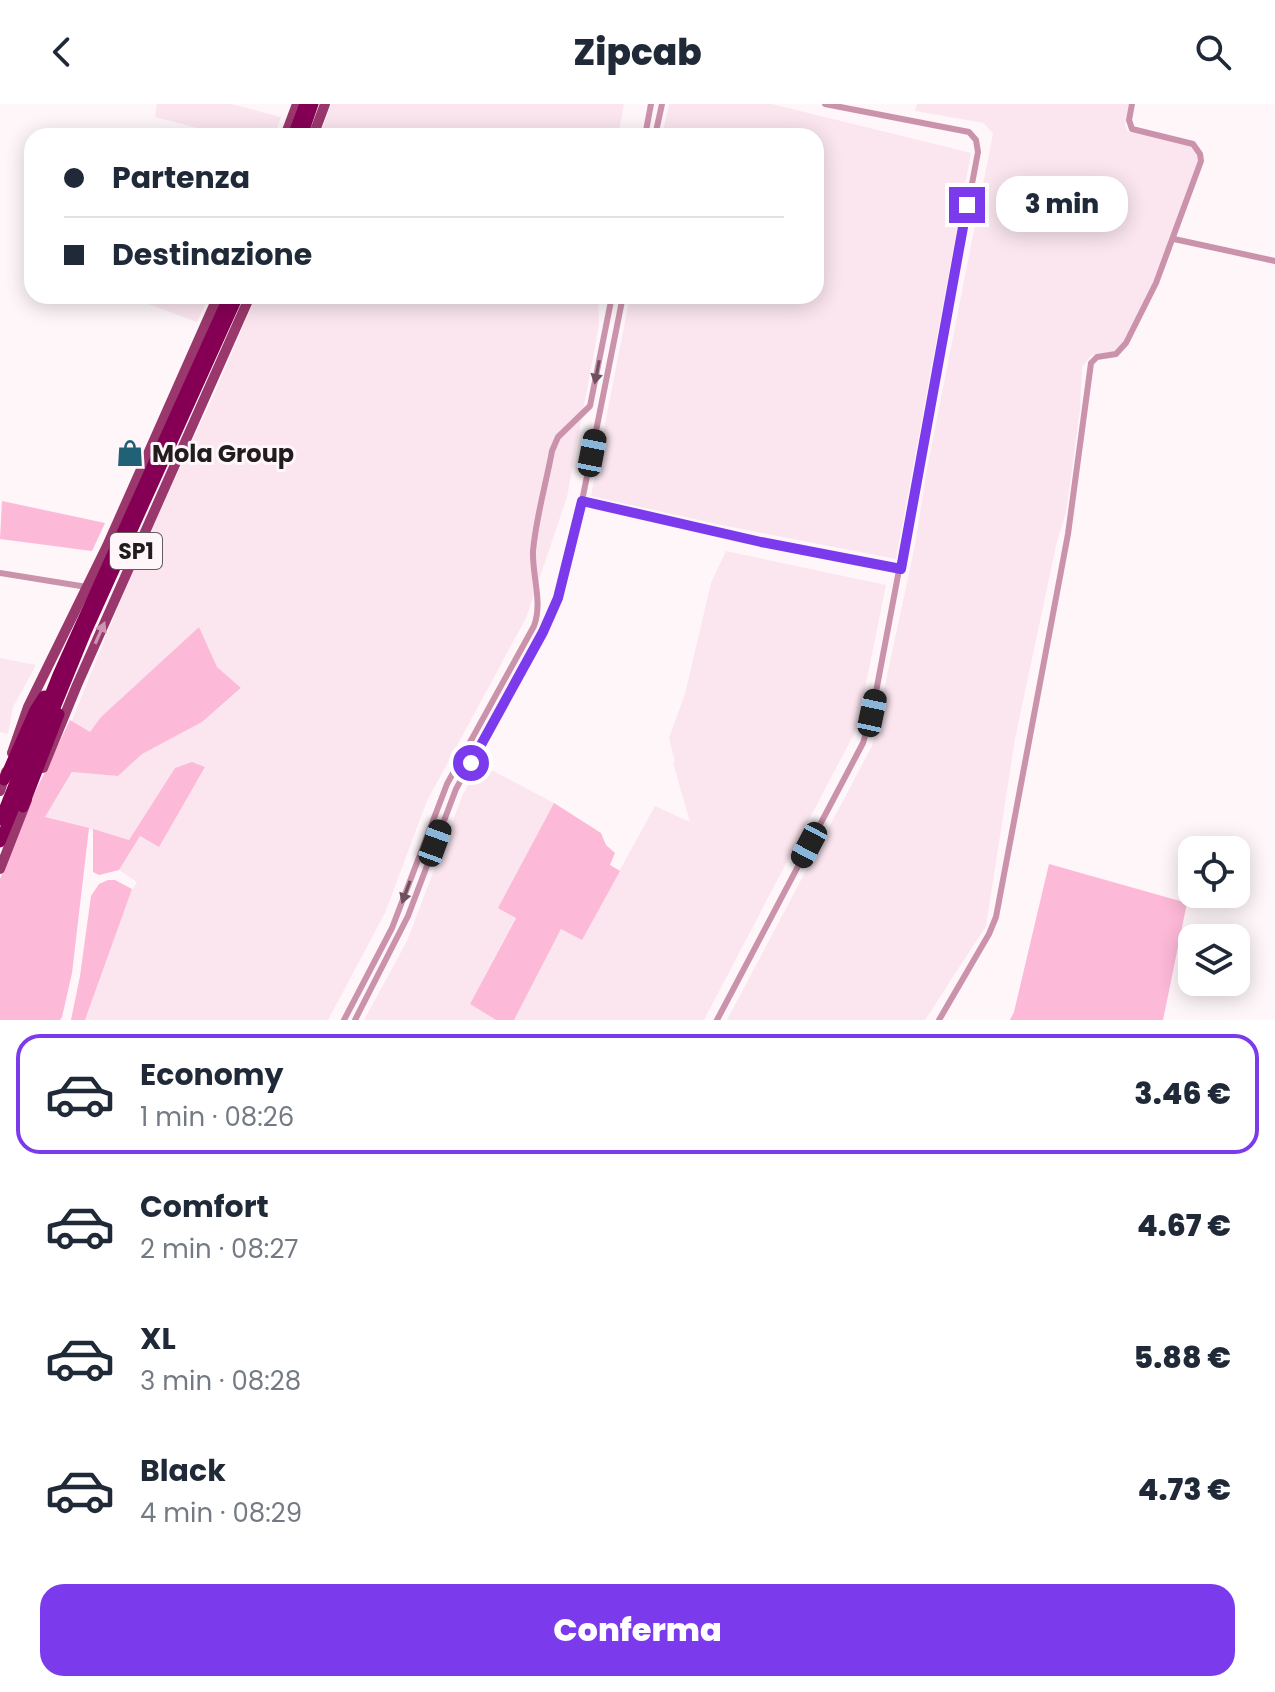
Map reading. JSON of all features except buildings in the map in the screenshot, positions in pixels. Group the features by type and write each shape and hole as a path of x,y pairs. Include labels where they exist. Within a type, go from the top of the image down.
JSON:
{"highway":[{"path":"296,128 305,104"},
{"path":"305,128 313,104"},
{"path":"0,820 58,675 225,304"},
{"path":"0,842 86,632 234,304"},
{"path":"23,807 50,741 86,632"},
{"path":"2,786 35,710 58,675"}],"main road":[{"path":"288,128 297,104"},
{"path":"316,128 325,104"},
{"name":"SP1","path":"2,786 28,707 87,587 214,304"},
{"name":"SP1","path":"0,869 23,807 62,728 77,685 246,304"}],"street":[{"path":"646,128 651,104"},
{"path":"657,128 662,104"},
{"path":"717,1020 863,743 880,677 978,152 976,140 969,132 825,104"},
{"path":"939,1020 996,917 1068,534 1091,363 1097,357 1121,351 1156,283 1199,168 1200,154 1188,142 1132,129 1129,120 1132,104"},
{"path":"1174,239 1275,261"},
{"path":"344,1020 392,928 447,784 534,626 538,614 533,555 552,451 558,437 590,406 610,304"},
{"path":"355,1020 408,916 456,789 554,607 564,582 621,304"},
{"path":"582,501 761,542 901,569"},
{"path":"0,573 87,587"}],"shaded area":[{"path":"157,104 231,104 281,117 277,128 197,128 155,117"},
{"path":"331,104 624,104 620,128 323,128"},
{"path":"669,104 772,104 971,153 896,559 591,496 628,304 824,304 824,128 664,128"},
{"path":"917,104 1129,104 1125,126 1128,132 1191,145 1197,153 1198,162 1154,282 1120,348 1114,352 1092,355 1082,367 1080,410 1066,513 1057,541 1015,739 986,926 925,1020 727,1020 872,746 915,545 926,474 993,134 984,123 915,111"},
{"path":"149,304 205,304 197,322"},
{"path":"253,304 598,304 599,325 567,497 526,618 427,801 385,913 328,1020 85,1020 137,882 119,870 140,836 159,847 205,767 175,768 129,840 45,817 73,772 118,776 142,754 202,722 241,689 217,667 199,627 101,717 90,733 68,730 140,553"},
{"path":"2,501 105,523 92,551 0,539"},
{"path":"726,551 886,585 857,728 704,1020 514,1020 561,929 582,939 655,806 690,822 669,738 685,694 711,583"},
{"path":"199,627 217,667 241,688 202,722 142,754 118,776 72,772 45,817 89,828 72,973 62,1017 60,1020 0,1020 0,879 22,819 70,720 90,732 101,717"},
{"path":"0,658 36,665 13,707 8,734 0,732"},
{"path":"192,762 205,767 159,847 140,836 119,870 99,875 93,872 93,829 129,840 175,768"},
{"path":"480,764 554,803 499,907 516,917 470,1004 496,1020 364,1020 407,941 463,794"},
{"path":"554,803 601,833 606,845 615,853 610,865 620,871 582,940 561,929 514,1020 496,1020 470,1004 516,918 498,908"},
{"path":"1049,864 1178,900 1178,908 1186,908 1183,924 1178,924 1178,947 1163,1020 1010,1020"},
{"path":"115,880 132,889 85,1020 71,1020 91,896 99,884"}],"place":[{"name":"Mola Group","path":"130,453"}],"route":[{"path":"471,763 543,632 558,598 582,501 761,542 901,569 967,205"}]}
